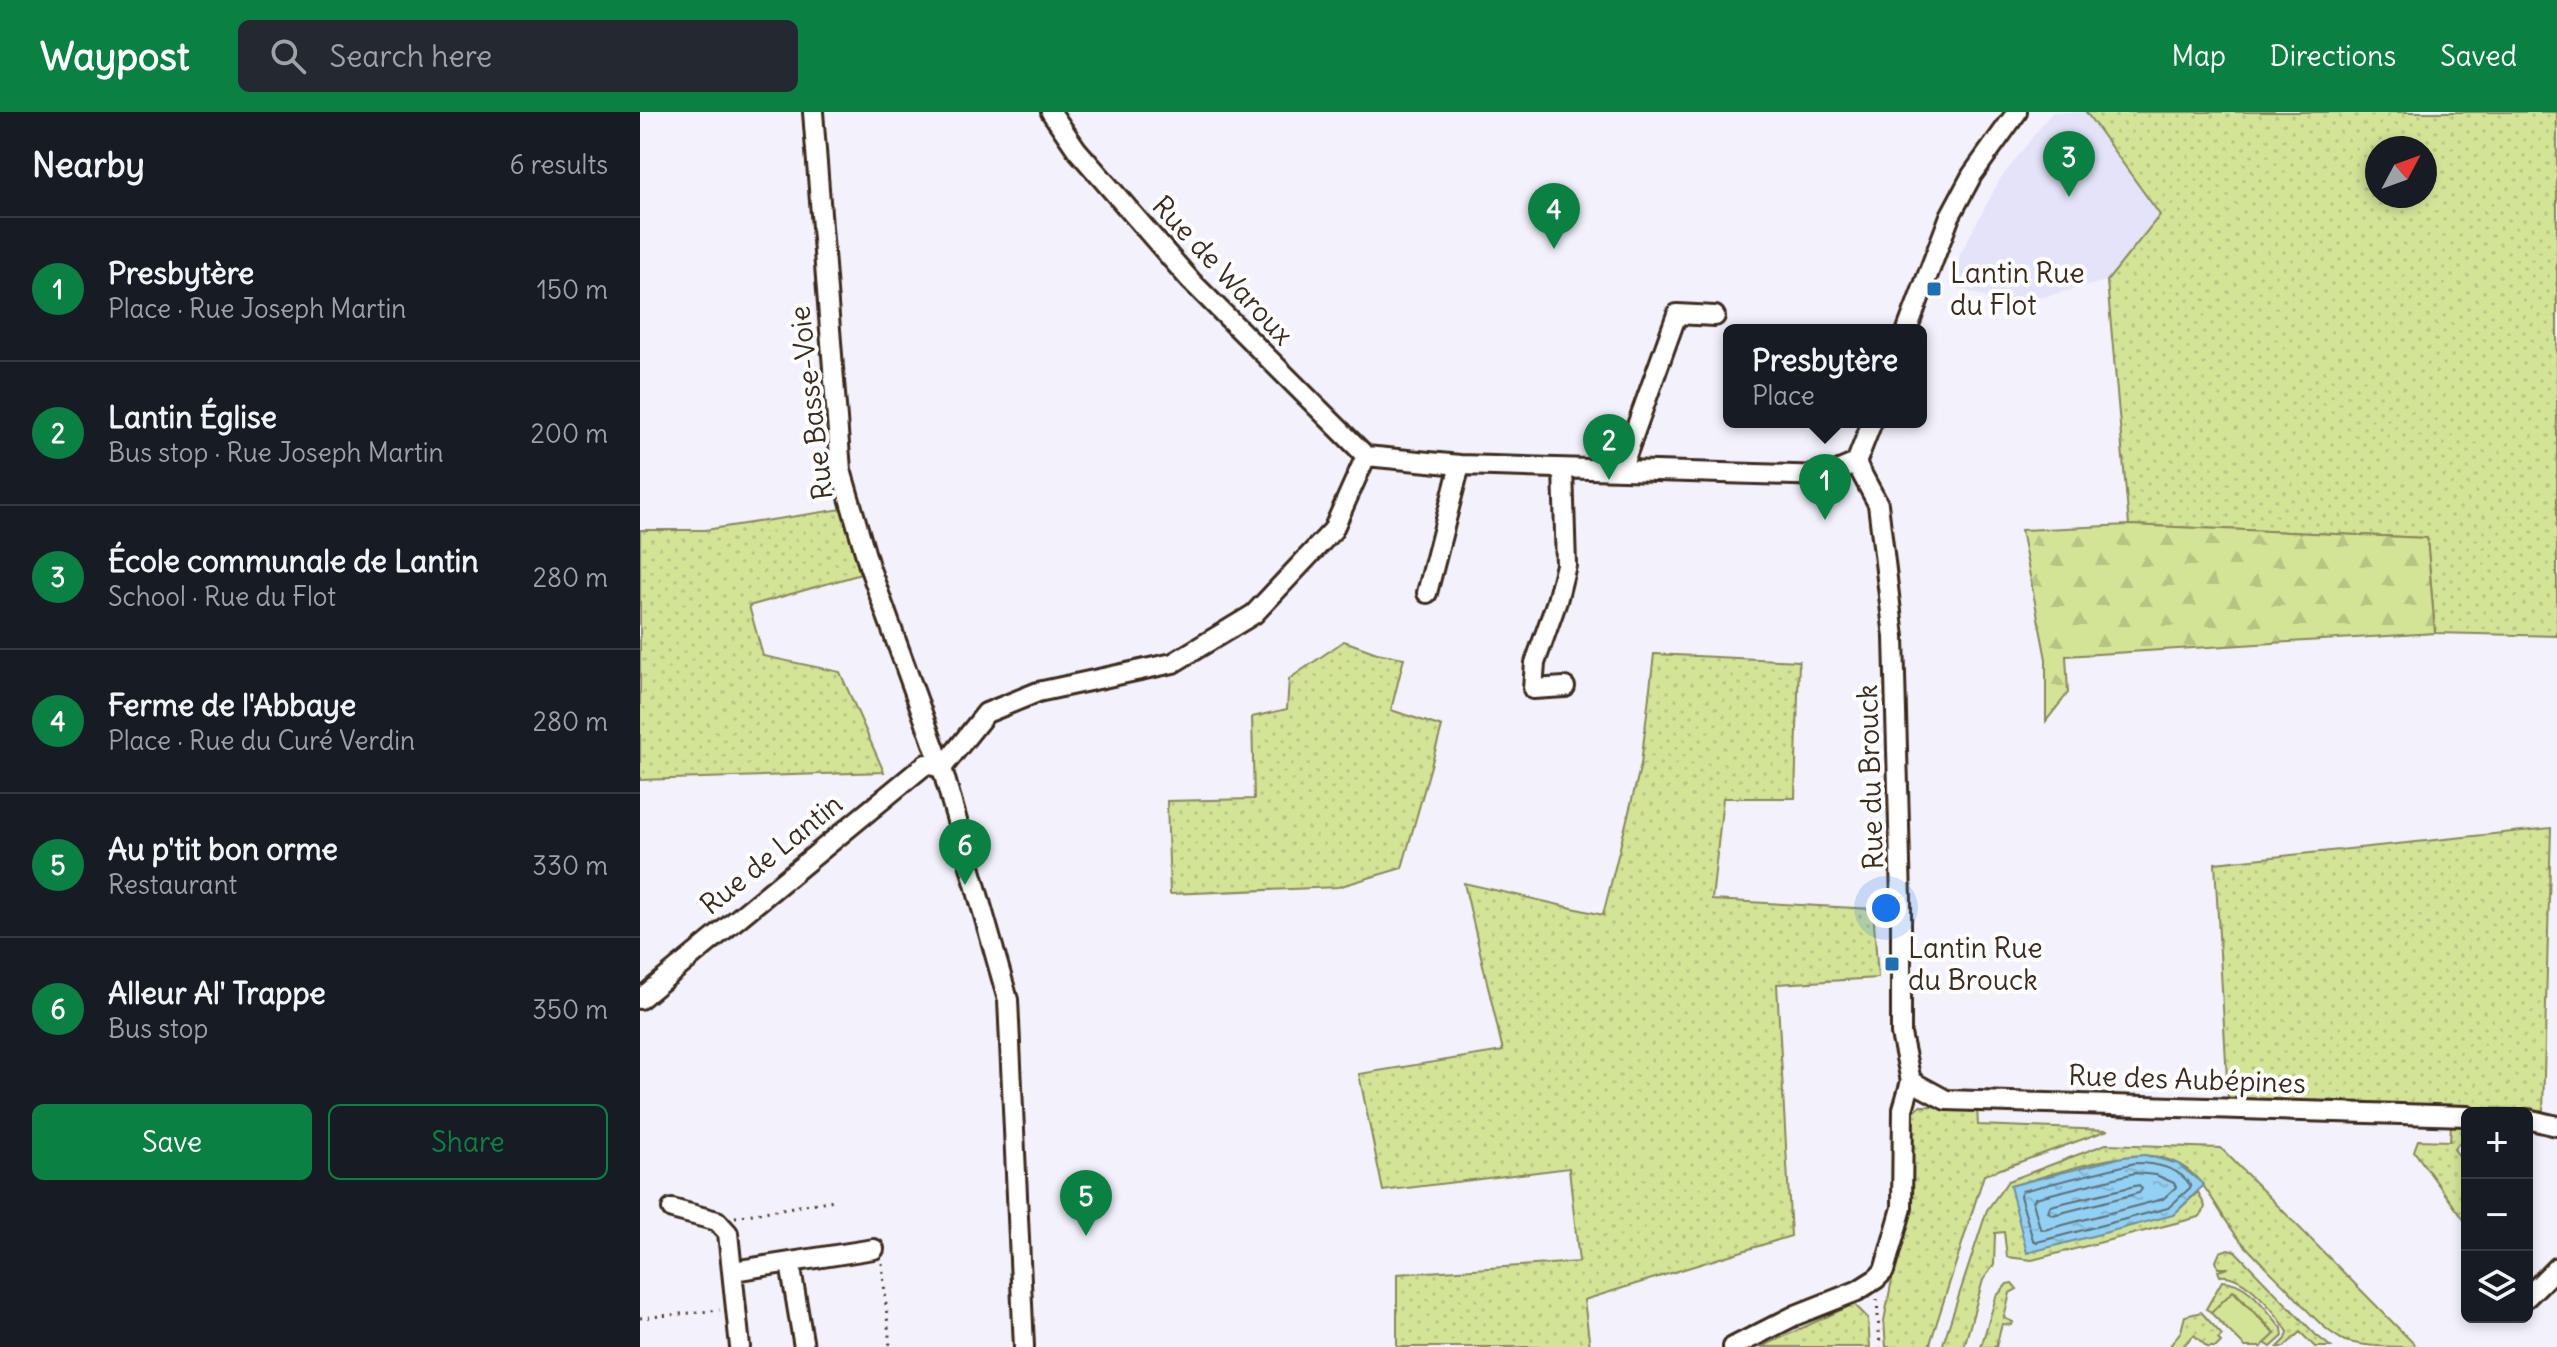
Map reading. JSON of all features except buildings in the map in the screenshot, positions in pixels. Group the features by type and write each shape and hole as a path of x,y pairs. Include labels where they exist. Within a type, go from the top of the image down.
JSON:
{"street":[{"name":"Rue Basse-Voie","path":"813,112 841,470 869,566 942,768 1008,1000 1024,1347"},
{"name":"Rue de Waroux","path":"1051,112 1077,150 1191,281 1366,456"},
{"path":"1909,324 1950,216 1972,175 2017,112"},
{"path":"1621,470 1677,314 1715,316"},
{"path":"942,768 986,713 1038,692 1173,663 1254,614 1333,530 1366,456 1460,465 1825,476 1856,463 1870,428"},
{"name":"Rue du Brouck","path":"1856,463 1878,504 1894,637 1901,1034 1911,1081 1903,1109 1902,1208 1884,1271 1876,1279"},
{"path":"1427,593 1460,465"},
{"path":"1563,469 1566,565 1535,663 1533,689 1565,687"},
{"name":"Rue de Lantin","path":"640,999 926,764 942,768"},
{"name":"Rue des Aubépines","path":"1911,1081 1946,1100 2461,1116"},
{"path":"2533,1120 2554,1124"},
{"path":"672,1209 717,1221 728,1233 740,1347"},
{"path":"733,1271 874,1249"},
{"path":"790,1263 804,1347"},
{"path":"2533,1291 2557,1267"},
{"path":"1733,1347 1796,1315 1857,1291 1876,1279"}],"path":[{"path":"724,1226 740,1215 834,1200"},
{"path":"874,1249 881,1256 890,1347"},
{"path":"1876,1279 1880,1347"},
{"path":"640,1318 736,1308"}],"shaded area":[{"path":"2052,112 2086,112 2160,215 2107,281 2007,306 1949,284 1960,254 2000,179"}],"green space":[{"path":"2086,112 2557,112 2557,636 2435,633 2427,538 2129,525 2107,281 2160,215"},
{"path":"842,509 861,574 749,606 763,656 840,672 884,772 640,780 640,530 705,530"},
{"path":"2129,525 2427,538 2435,633 2066,656 2068,693 2046,721 2046,659 2021,530"},
{"path":"1344,641 1377,653 1404,658 1391,710 1442,727 1402,868 1338,887 1170,894 1167,801 1254,799 1252,717 1287,709 1289,679"},
{"path":"1654,654 1799,661 1795,798 1723,798 1712,900 1873,909 1878,978 1777,984 1791,1236 1584,1300 1590,1347 1397,1347 1397,1274 1579,1262 1569,1168 1383,1191 1359,1074 1503,1051 1464,883 1603,915 1641,764"},
{"path":"2551,828 2543,1110 2533,1110 2533,1107 2228,1098 2215,863"},
{"path":"1920,1106 1977,1107 1978,1125 2108,1130 1984,1175 1929,1347 1886,1347 1884,1321 1896,1258 1910,1123 1913,1112"},
{"path":"2461,1123 2461,1141 2454,1149 2461,1159 2461,1216 2414,1151 2418,1140 2450,1141 2451,1124"},
{"path":"2106,1144 2221,1148 2417,1347 2345,1341 2329,1331 2240,1240 2195,1177 2170,1160 2138,1155 2101,1161 2010,1186 2173,1215 2198,1192 2205,1206 2203,1213 2199,1217 2032,1260 2007,1257 2004,1232 1995,1233 1994,1265 1983,1280 1964,1347 1942,1347 1987,1210 2008,1181"},
{"path":"2228,1249 2235,1251 2331,1347 2315,1347 2300,1332 2284,1347 2278,1347 2288,1332 2276,1314 2249,1287 2220,1276 2218,1271 2228,1268 2218,1268 2216,1261 2220,1252"},
{"path":"2222,1281 2248,1291 2282,1328 2283,1336 2271,1347 2265,1343 2275,1333 2234,1291 2211,1312 2206,1309"},
{"path":"2012,1283 2017,1289 2010,1293 2004,1318 2013,1322 2012,1325 2002,1324 1996,1347 1981,1347 1996,1297 2007,1284"},
{"path":"2233,1291 2275,1334 2261,1347 2245,1347 2211,1313"},
{"path":"1854,1304 1868,1318 1870,1347 1761,1347"},
{"path":"2201,1312 2222,1335 2218,1339 2221,1342 2216,1347 2207,1347 2194,1335 2182,1347 2169,1347 2181,1331 2185,1316"}],"water":[{"path":"2145,1155 2178,1164 2204,1185 2173,1215 2027,1253 2010,1186 2123,1157"}],"place":[{"name":"École communale de Lantin","path":"2069,197"},
{"name":"Ferme de l'Abbaye","path":"1554,249"},
{"name":"Lantin Rue du Flot","path":"1934,289"},
{"name":"Lantin Église","path":"1609,480"},
{"name":"Presbytère","path":"1825,520"},
{"name":"Alleur Al' Trappe","path":"965,885"},
{"name":"Lantin Rue du Brouck","path":"1892,964"},
{"name":"Au p'tit bon orme","path":"1086,1236"}]}
